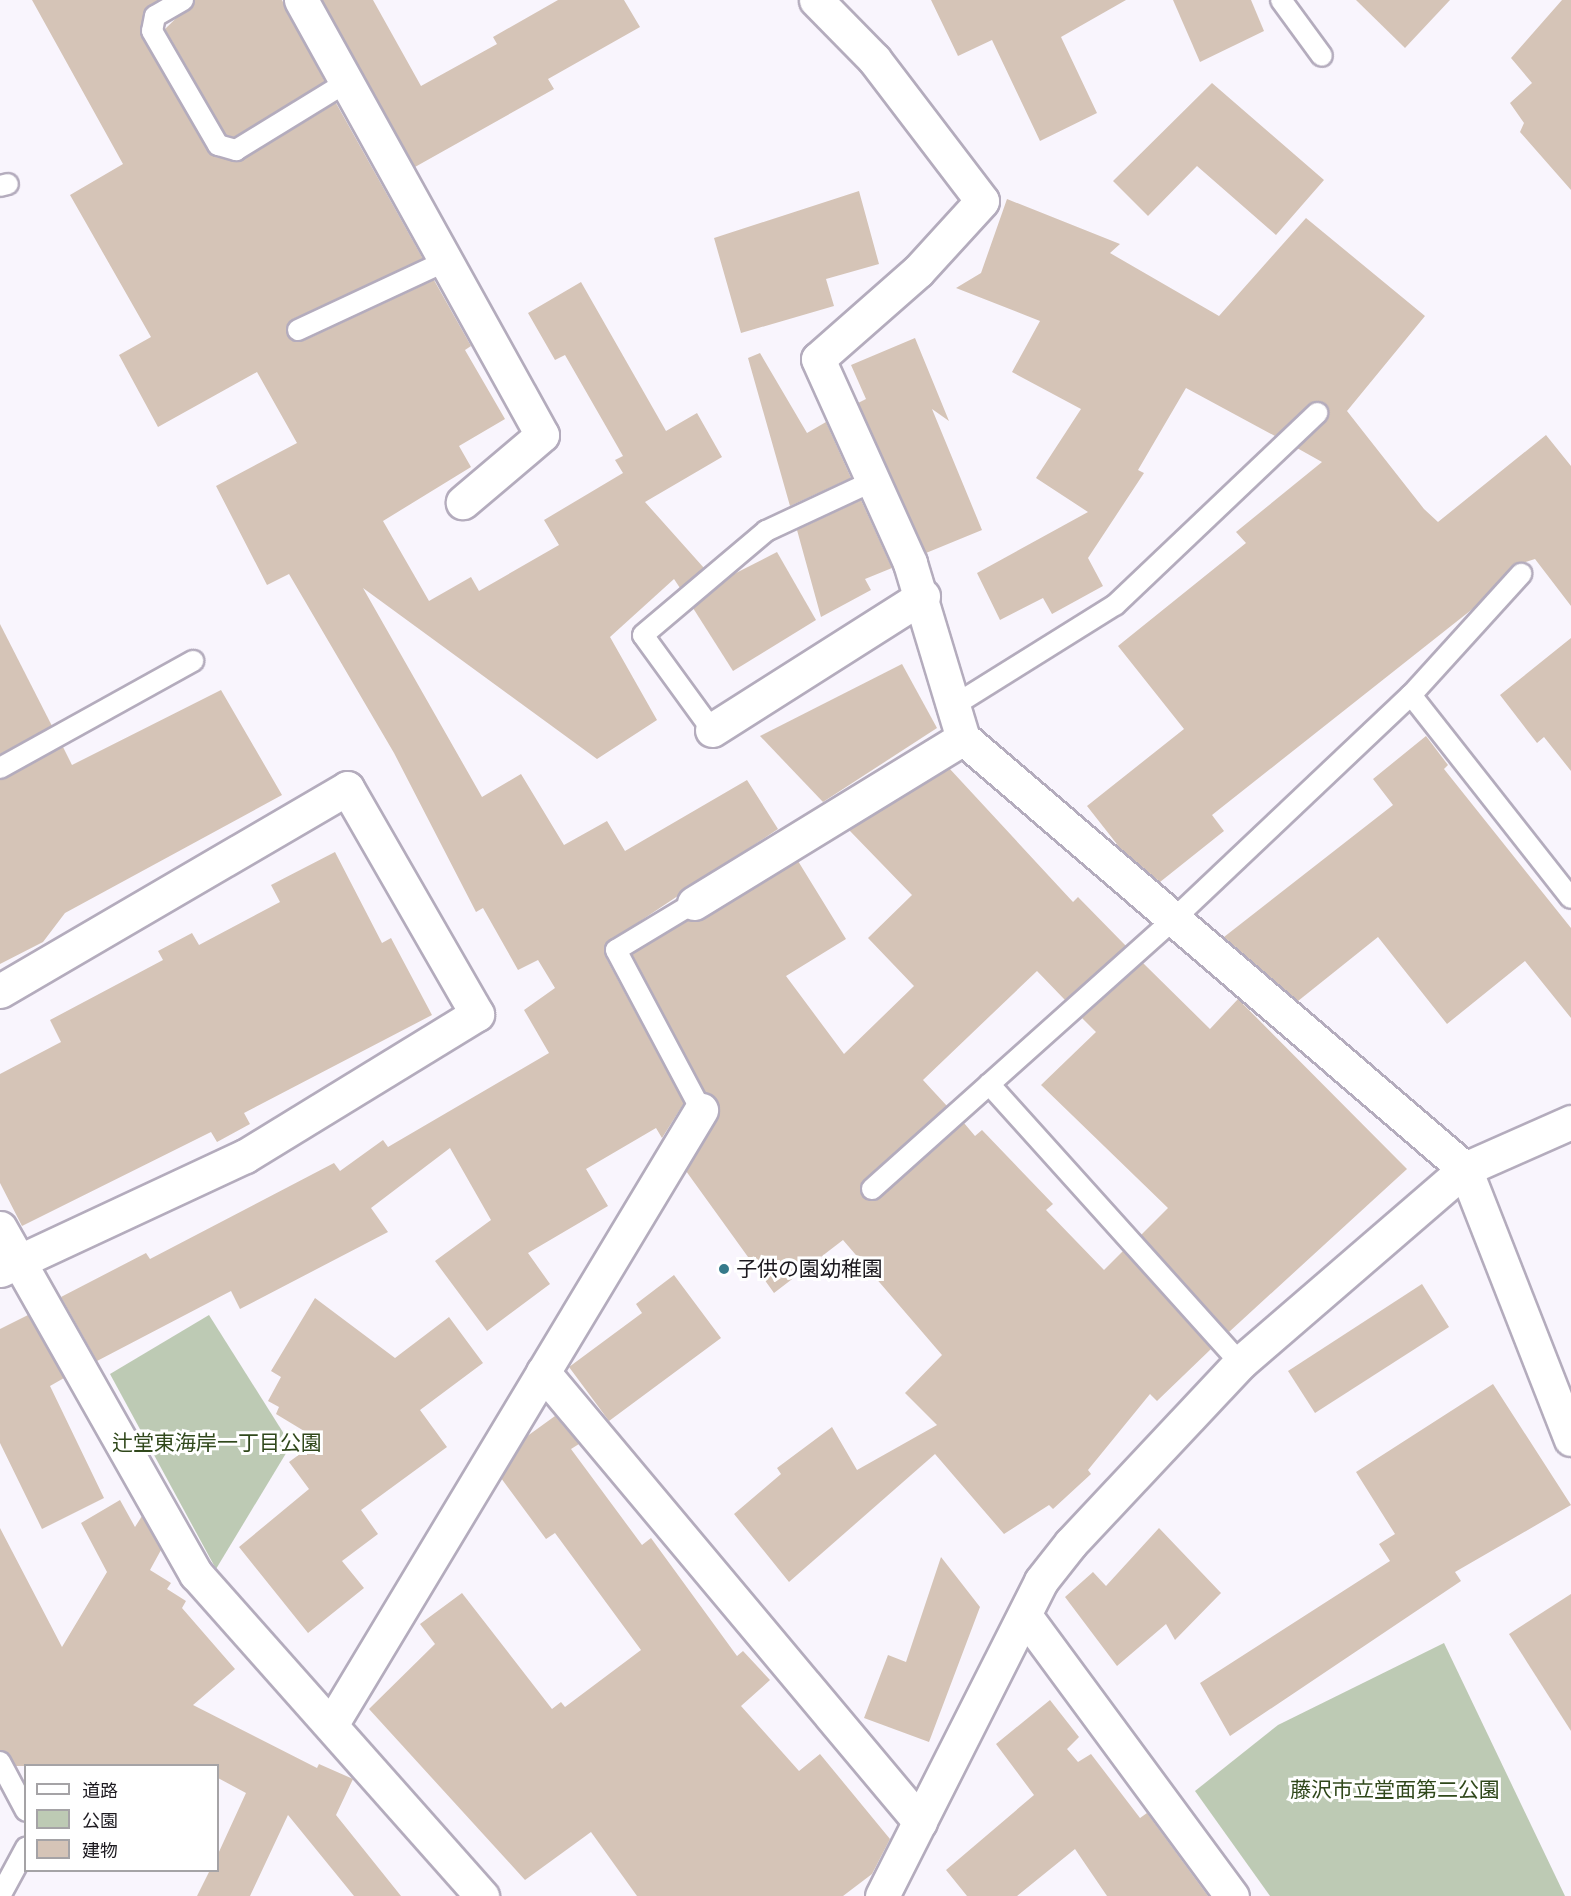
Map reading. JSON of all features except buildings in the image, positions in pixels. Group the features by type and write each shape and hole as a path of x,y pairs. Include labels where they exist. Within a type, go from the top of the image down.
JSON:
{"street":[{"path":"301,0 542,435 463,502"},
{"path":"816,0 874,59 982,201 918,271 818,359 923,596 950,708 963,738 1465,1169 1571,1439"},
{"path":"712,730 923,596"},
{"path":"694,903 963,738"},
{"path":"0,991 347,788 477,1014 245,1156 9,1266"},
{"path":"331,1725 701,1110"},
{"path":"882,1896 1026,1617 1041,1581 1071,1543 1240,1363 1465,1169 1571,1122"},
{"path":"0,1228 9,1266 196,1574 482,1896"},
{"path":"543,1372 920,1822"},
{"path":"1026,1617 1232,1896"}],"lane":[{"path":"183,0 155,16 152,31 218,146 236,150 347,82"},
{"path":"1281,0 1322,56"},
{"path":"298,330 446,261"},
{"path":"950,708 1115,605 1317,413"},
{"path":"712,730 643,635 766,531 873,481"},
{"path":"872,1189 1175,918 1411,695 1521,574"},
{"path":"0,768 193,661"},
{"path":"1411,695 1571,898"},
{"path":"694,903 616,950 701,1110"},
{"path":"989,1084 1240,1363"},
{"path":"0,1762 24,1807"},
{"path":"0,1896 24,1852"}],"green space":[{"name":"辻堂東海岸一丁目公園","path":"209,1315 291,1445 216,1569 110,1374"},
{"name":"藤沢市立堂面第二公園","path":"1444,1643 1565,1896 1270,1896 1195,1791 1278,1725"}],"place":[{"name":"子供の園幼稚園","path":"724,1269"}]}
